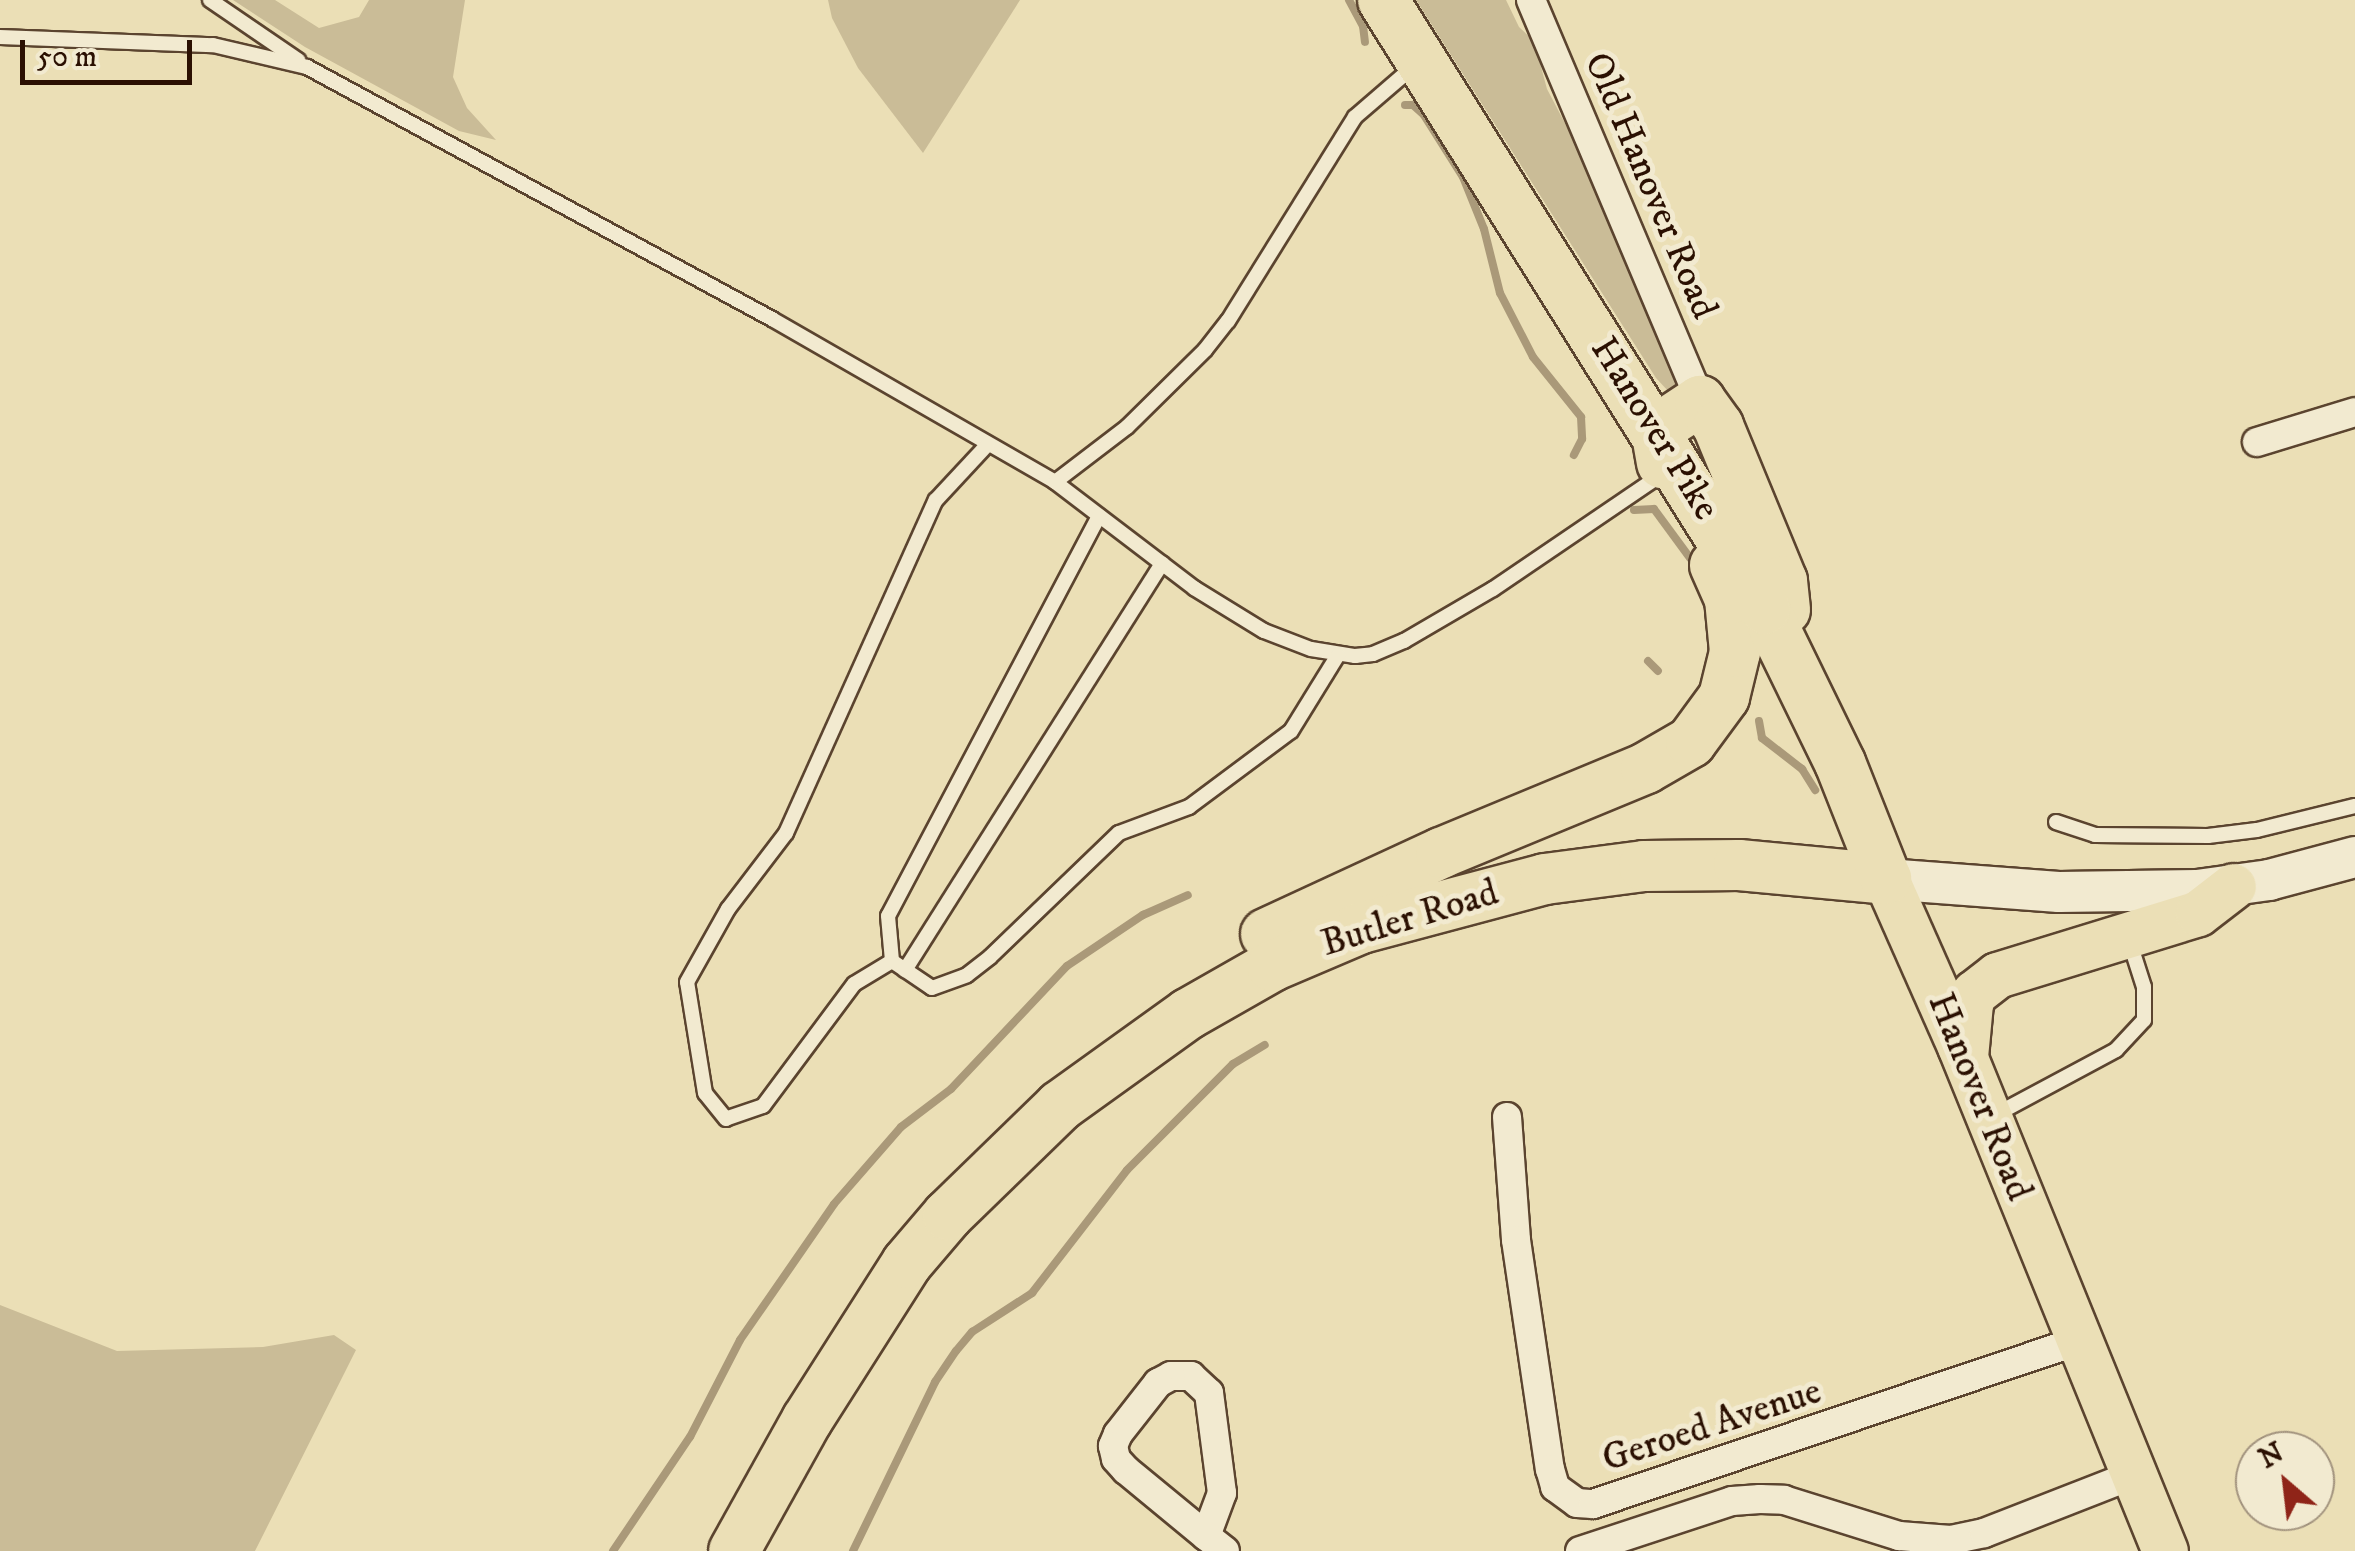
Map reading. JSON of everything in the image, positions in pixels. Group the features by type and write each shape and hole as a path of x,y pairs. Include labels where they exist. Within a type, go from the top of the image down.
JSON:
{"highway":[{"name":"Hanover Pike","path":"1382,0 1790,653 1886,878"},
{"path":"1122,1060 1176,988 1269,932 1441,853 1646,768 1700,731 1724,698 1732,676 1735,621 1718,569 1665,456 1700,400 1718,426 1782,581 1790,653"},
{"name":"Butler Road","path":"734,1551 816,1404 907,1263 1036,1128 1122,1060 1272,966 1361,928 1544,879 1644,866 1740,865 1886,878"}],"main road":[{"name":"Butler Road","path":"1886,878 2059,892 2233,886 2355,857"},
{"name":"Hanover Road","path":"1886,878 2074,1329"},
{"path":"1965,1060 1970,1003 1984,984 1997,975 2198,913 2233,886"},
{"path":"2074,1329 2164,1551"}],"street":[{"name":"Old Hanover Road","path":"1531,0 1700,400"},
{"path":"2256,442 2355,412"},
{"name":"Geroed Avenue","path":"1506,1118 1516,1240 1550,1469 1556,1487 1577,1503 1592,1504 2074,1329"},
{"path":"1171,1376 1191,1376 1209,1394 1222,1492 1215,1544 1126,1470 1113,1446 1158,1383 1171,1376"},
{"path":"1580,1551 1732,1502 1760,1498 1784,1500 1900,1536 1952,1540 1984,1533 2133,1476"}],"lane":[{"path":"210,0 307,66 772,320 1055,482 1162,564 1264,631 1338,655 1373,654 1404,641 1493,589 1665,456"},
{"path":"0,37 213,44 307,66"},
{"path":"1055,482 1127,427 1204,350 1228,321 1355,116 1421,60"},
{"path":"892,961 854,984 763,1106 726,1118 705,1092 687,982 728,909 786,833 936,500 988,444"},
{"path":"892,961 888,916 1099,516"},
{"path":"905,970 1162,564"},
{"path":"892,961 932,988 967,975 1119,834 1189,807 1291,731 1338,655"},
{"path":"2056,822 2095,835 2208,836 2257,830 2355,806"},
{"path":"1989,1118 2116,1050 2144,1020 2144,987 2127,934"}],"shaded area":[{"path":"233,0 275,0 319,28 359,17 369,0 465,0 453,77 467,108 496,140 459,131 305,47"},
{"path":"828,0 1020,0 923,153 858,68 832,18"},
{"path":"1416,0 1506,0 1519,27 1534,41 1547,89 1590,171 1681,388 1669,392 1656,378"},
{"path":"0,1305 117,1351 263,1347 334,1335 356,1350 255,1551 0,1551"}],"waterway":[{"path":"1349,0 1363,26 1365,42"},
{"path":"1405,105 1413,105 1424,115 1463,177 1484,229 1500,293 1533,357 1581,417 1582,439 1574,455"},
{"path":"1634,510 1654,509 1690,558"},
{"path":"1648,661 1658,671"},
{"path":"1759,721 1762,738 1802,769 1815,790"},
{"path":"613,1551 690,1437 740,1340 834,1204 901,1127 951,1089 1067,966 1143,915 1188,895"},
{"path":"853,1551 935,1382 956,1351 972,1332 1032,1293 1127,1170 1233,1064 1265,1045"}]}
